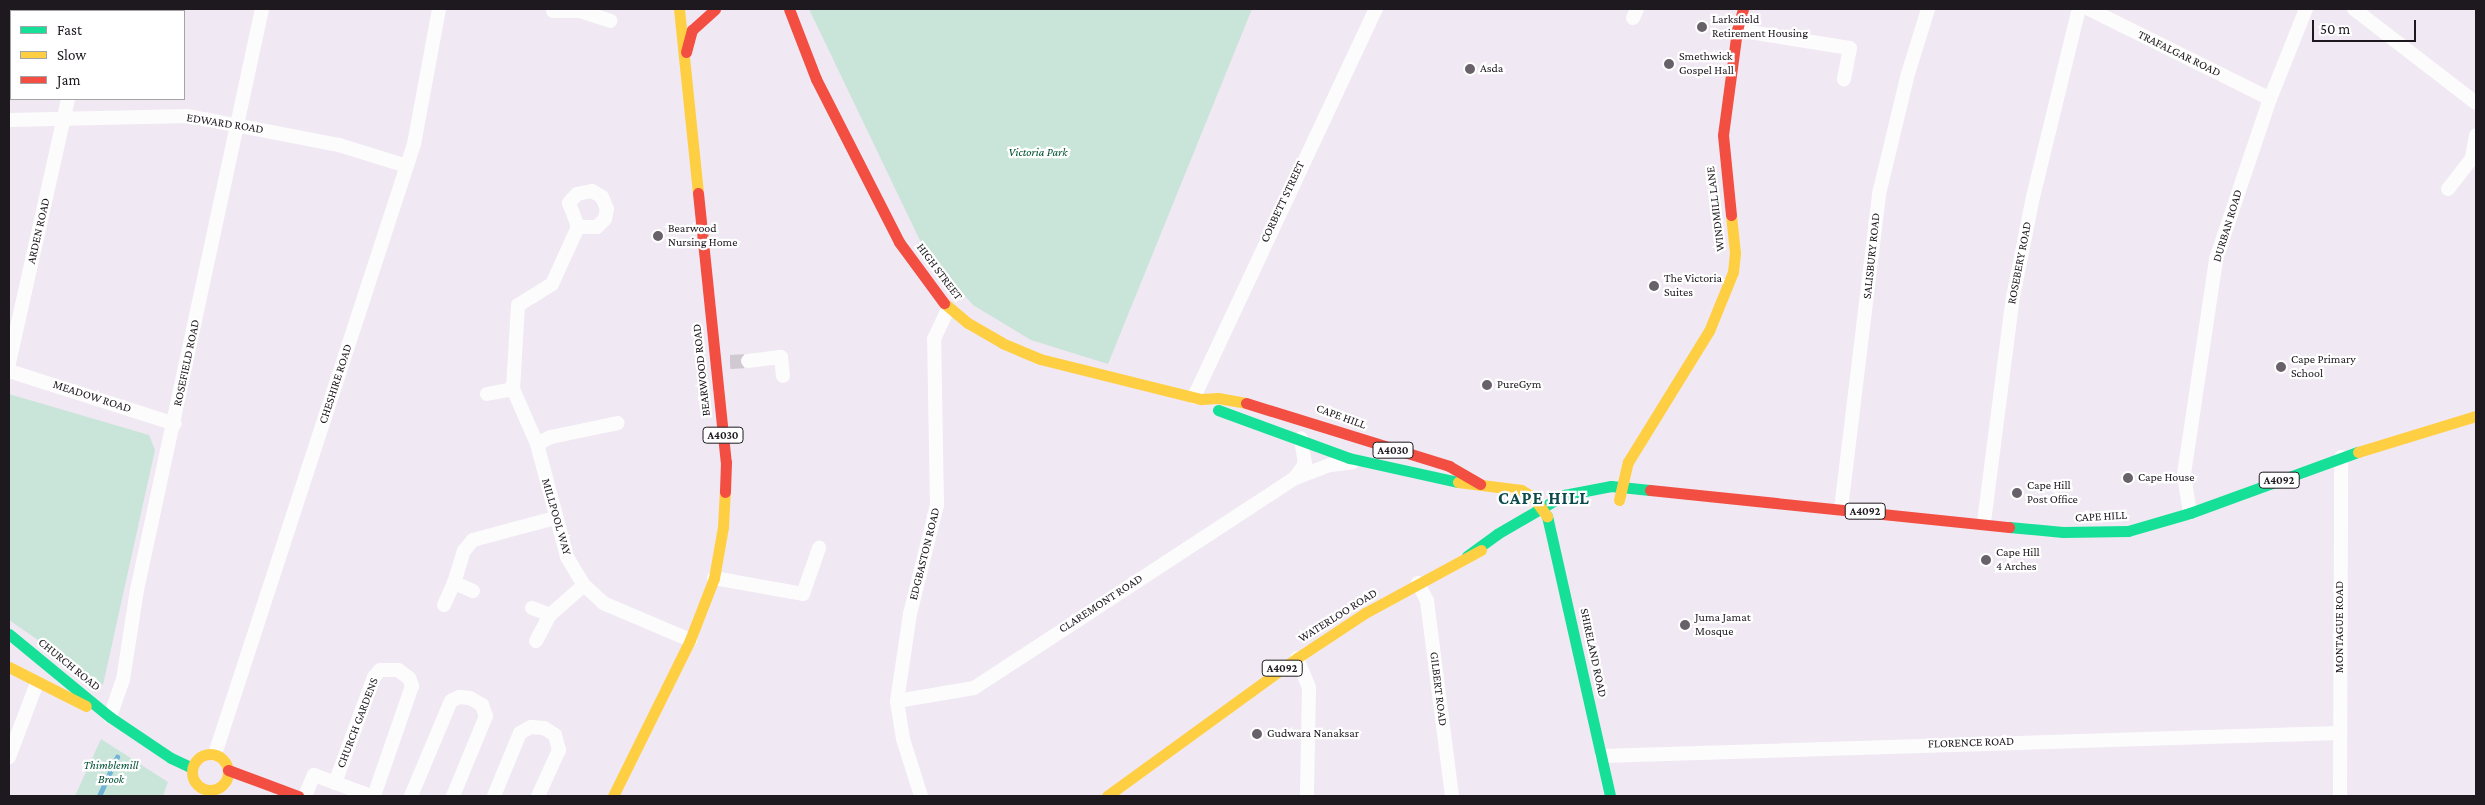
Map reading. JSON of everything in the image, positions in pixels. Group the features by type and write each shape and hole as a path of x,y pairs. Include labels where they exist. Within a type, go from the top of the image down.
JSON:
{"main road":[{"name":"BEARWOOD ROAD","path":"613,796 690,640 714,578 723,527 726,462 686,53 679,9"},
{"name":"A4030","path":"686,53 692,30 710,9"},
{"name":"A4030","path":"778,9 798,33"},
{"name":"HIGH STREET","path":"789,9 816,79 895,234 948,309 1002,343 1040,359 1198,398 1218,398 1266,407 1304,419"},
{"name":"WINDMILL LANE","path":"1620,500 1621,486 1634,451 1709,331 1733,272 1735,253 1723,135 1737,30 1743,9"},
{"name":"HIGH STREET","path":"1198,398 1210,407 1301,438"},
{"name":"CAPE HILL","path":"1544,512 1564,495 1589,488 1621,486 1676,490 1711,498 1984,522 2063,532 2115,532 2190,512 2341,458 2476,416"},
{"name":"CAPE HILL","path":"1304,419 1339,432 1449,466 1480,484"},
{"path":"1301,438 1328,439 1339,432 1342,441 1364,460"},
{"name":"CAPE HILL","path":"1301,438 1364,460 1432,478 1520,490 1544,512"},
{"name":"CAPE HILL","path":"1544,512 1620,500 1675,503 1711,498"},
{"name":"WATERLOO ROAD","path":"1107,796 1297,658 1418,583 1544,512"},
{"name":"SHIRELAND ROAD","path":"1544,512 1610,796"},
{"name":"CHURCH ROAD","path":"9,634 110,717 171,758 192,768"},
{"name":"CHURCH ROAD","path":"9,668 110,717"},
{"path":"215,754 224,760 228,770 222,785 212,790 199,792 192,768 198,758 215,754"},
{"path":"228,770 298,796"}],"street":[{"name":"ROSEFIELD ROAD","path":"110,717 123,680 138,590 175,424 262,9"},
{"name":"CHESHIRE ROAD","path":"215,754 408,166 439,9"},
{"name":"CORBETT STREET","path":"1198,398 1376,9"},
{"name":"SALISBURY ROAD","path":"1841,509 1879,194 1907,77 1928,9"},
{"name":"ROSEBERY ROAD","path":"1984,522 2013,297 2033,197 2079,9"},
{"name":"TRAFALGAR ROAD","path":"2089,9 2270,99"},
{"name":"DURBAN ROAD","path":"2190,512 2184,474 2216,260 2270,99 2306,9"},
{"path":"2354,9 2476,103"},
{"path":"552,11 581,10 610,21"},
{"path":"1737,30 1850,48 1844,79"},
{"name":"ARDEN ROAD","path":"9,363 68,100"},
{"name":"EDWARD ROAD","path":"9,120 188,116 340,145 408,166"},
{"path":"2448,189 2472,158 2476,135"},
{"name":"MILLPOOL WAY","path":"578,227 552,284 518,305 513,389 537,444 555,518 567,557 584,585 603,604 690,640"},
{"name":"EDGBASTON ROAD","path":"922,796 903,739 897,701 910,614 937,505 934,339 948,309"},
{"path":"748,360 781,357 783,376"},
{"path":"716,364 730,362"},
{"name":"MEADOW ROAD","path":"9,371 175,424"},
{"path":"487,394 513,389"},
{"path":"537,444 551,437 618,423"},
{"name":"CLAREMONT ROAD","path":"1293,480 1305,464 1301,438"},
{"name":"MONTAGUE ROAD","path":"2340,796 2341,458"},
{"name":"CLAREMONT ROAD","path":"897,701 974,688 1293,480 1330,465 1364,460"},
{"path":"444,605 454,583 464,551 473,540 555,518"},
{"path":"714,578 803,594 819,548"},
{"path":"454,583 472,591"},
{"name":"GILBERT ROAD","path":"1418,583 1427,601 1452,796"},
{"path":"536,641 550,615 584,585"},
{"path":"532,608 550,615"},
{"path":"1297,658 1309,688 1307,796"},
{"name":"CHURCH GARDENS","path":"305,796 314,775 335,783 372,796 412,686 409,678 398,670 380,670 374,676 335,783"},
{"path":"9,757 37,683"},
{"path":"411,796 452,701 459,697 470,698 482,704 486,716 453,796"},
{"path":"494,796 520,733 531,727 544,728 555,735 559,750 538,796"},
{"name":"FLORENCE ROAD","path":"1602,756 2340,733"}],"green space":[{"name":"Victoria Park","path":"809,9 1252,9 1108,364 1031,340 973,305 925,251"},
{"path":"9,394 149,435 155,450 103,685 9,620"},
{"name":"Thimblemill Brook","path":"101,739 168,782 163,796 75,796"}],"waterway":[{"name":"Thimblemill Brook","path":"99,796 117,757"}],"tunnel":[{"path":"730,362 748,361"}],"traffic: fast":[{"path":"1218,410 1349,458 1458,482"},
{"path":"2009,527 2063,532 2128,531 2190,513 2358,452"},
{"path":"1467,556 1497,534 1564,495 1611,486 1650,490"},
{"path":"1547,516 1610,796"},
{"path":"9,634 110,717 171,758 192,768"}],"traffic: slow":[{"path":"679,9 698,193"},
{"path":"1619,500 1628,462 1709,331 1733,272 1735,253 1731,215"},
{"path":"944,303 968,323 1002,343 1040,359 1201,399 1218,398 1246,403"},
{"path":"2358,452 2476,416"},
{"path":"1458,482 1521,490 1533,497 1547,516"},
{"path":"613,796 690,640 714,578 723,527 725,492"},
{"path":"1107,796 1297,658 1365,613 1481,550"},
{"path":"9,667 86,706"},
{"path":"210,754 217,755 223,759 227,765 228,772 227,779 223,785 217,789 210,790 203,789 197,785 193,779 192,772 193,765 197,759 203,755 210,754"}],"traffic: jam":[{"path":"686,52 692,30 715,9"},
{"path":"789,9 816,79 899,242 944,303"},
{"path":"1731,215 1723,135 1737,30 1743,9"},
{"path":"698,193 726,462 725,492"},
{"path":"1246,403 1449,466 1480,484"},
{"path":"1650,490 2009,527"},
{"path":"228,770 298,796"}],"place":[{"name":"Larksfield Retirement Housing","path":"1702,27"},
{"name":"Smethwick Gospel Hall","path":"1669,64"},
{"name":"Asda","path":"1470,69"},
{"name":"Bearwood Nursing Home","path":"658,236"},
{"name":"The Victoria Suites","path":"1654,286"},
{"name":"Cape Primary School","path":"2281,367"},
{"name":"PureGym","path":"1487,385"},
{"name":"Cape House","path":"2128,478"},
{"name":"Cape Hill Post Office","path":"2017,493"},
{"name":"Cape Hill 4 Arches","path":"1986,560"},
{"name":"Juma Jamat Mosque","path":"1685,625"},
{"name":"Gudwara Nanaksar","path":"1257,734"}],"district":[{"name":"CAPE HILL","path":"1544,498"}]}
